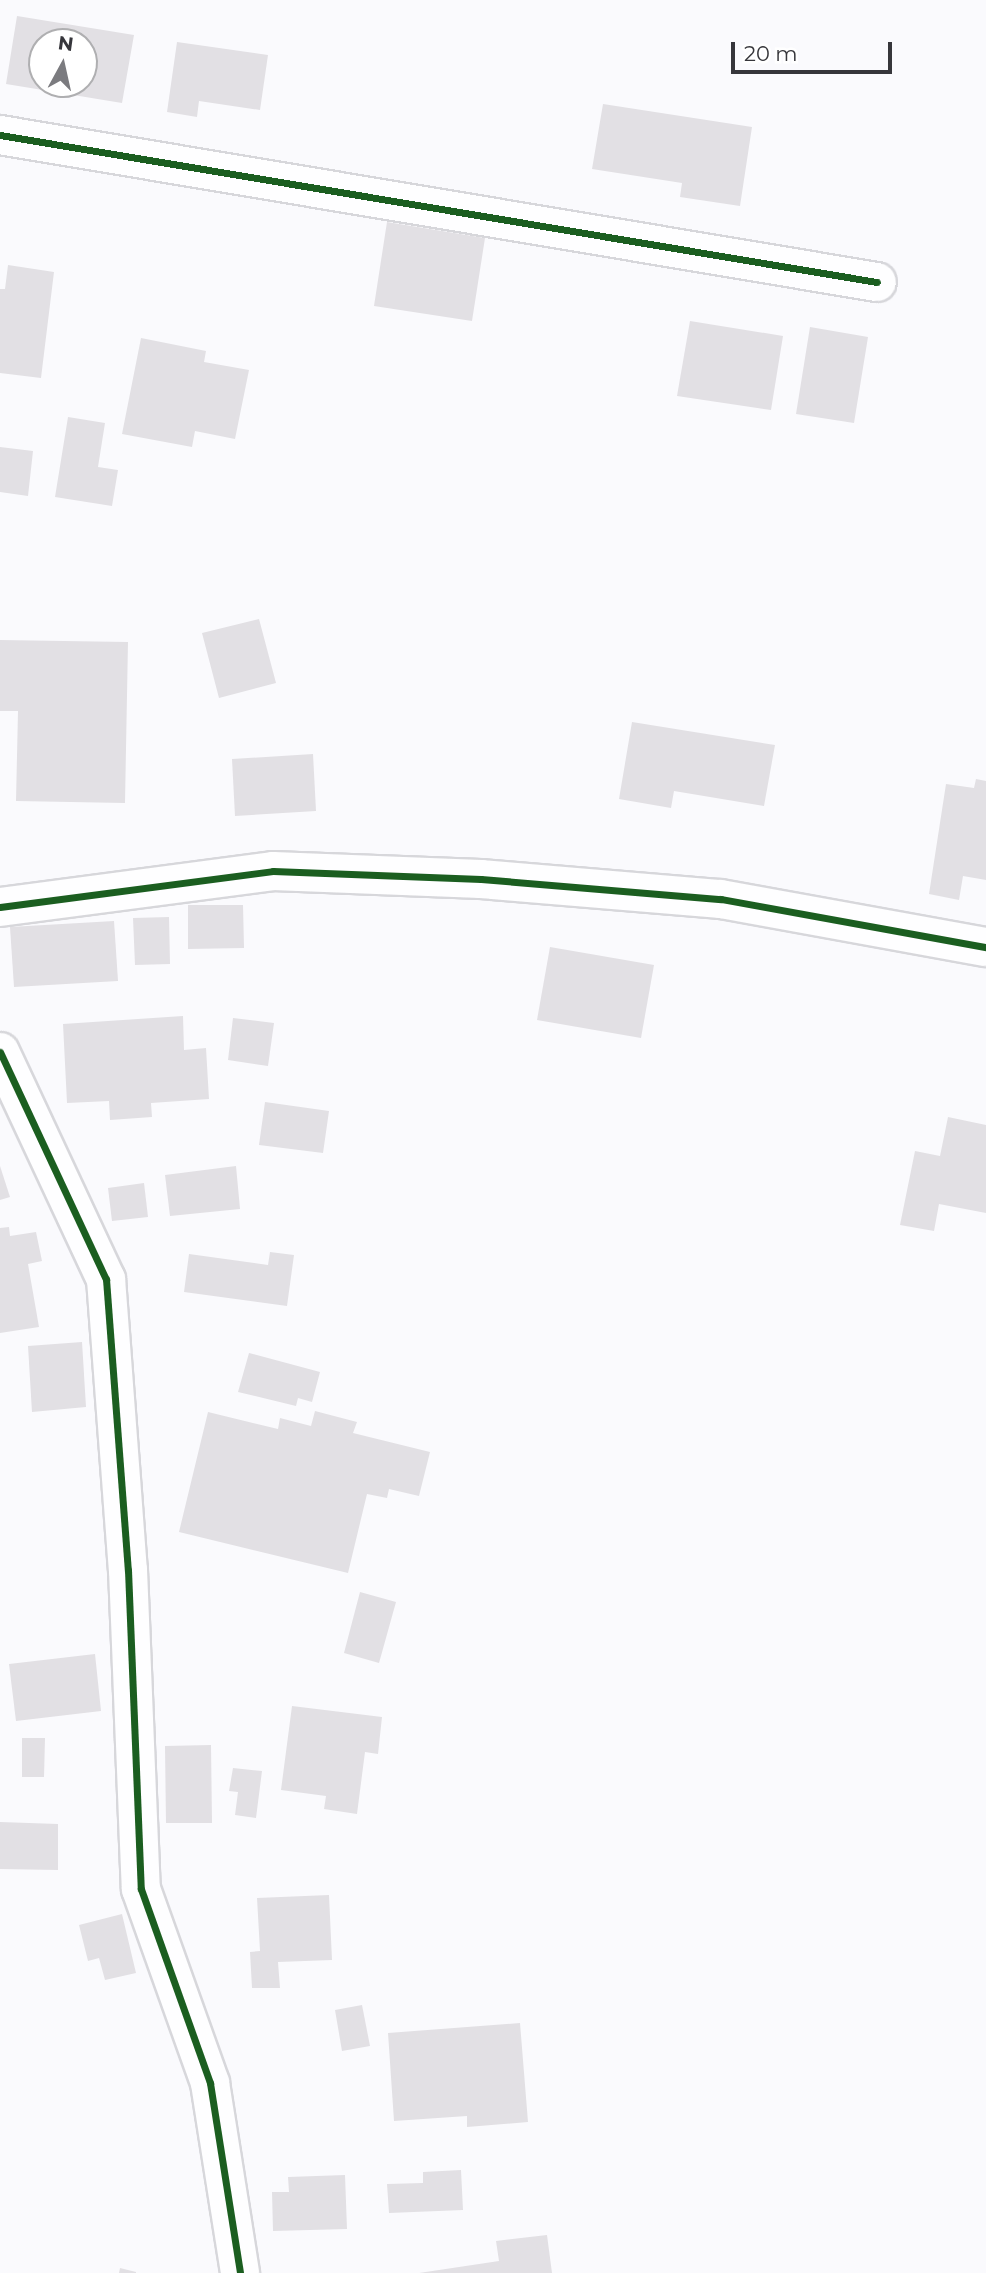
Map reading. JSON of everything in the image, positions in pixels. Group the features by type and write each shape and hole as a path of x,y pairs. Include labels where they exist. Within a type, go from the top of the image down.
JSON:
{"street":[{"path":"0,135 877,282"},
{"path":"0,907 273,871 439,877 721,899 986,947"},
{"path":"0,1052 106,1279 128,1570 141,1889 210,2082 240,2273"}],"building":[{"path":"17,16 91,28 28,28 28,88 6,84"},
{"path":"98,29 134,35 122,103 91,98 98,98"},
{"path":"177,42 268,55 260,110 199,101 197,117 167,112"},
{"path":"603,104 752,127 740,206 680,197 682,183 592,169"},
{"path":"387,222 485,238 472,321 374,306"},
{"path":"8,265 54,272 41,378 0,373 0,289 5,289"},
{"path":"690,321 783,336 771,410 677,396"},
{"path":"810,327 868,337 854,423 796,414"},
{"path":"141,338 206,351 204,362 249,370 235,439 195,431 192,447 122,434"},
{"path":"68,417 105,423 98,467 118,470 112,506 55,497"},
{"path":"0,447 33,451 28,496 0,492"},
{"path":"259,619 276,683 219,698 202,633"},
{"path":"0,640 128,642 125,803 16,801 18,711 0,711"},
{"path":"632,722 775,745 764,806 674,791 671,808 619,799"},
{"path":"313,754 316,811 235,816 232,759"},
{"path":"976,779 986,781 986,880 963,876 959,900 929,894 946,784 974,788"},
{"path":"188,905 243,905 244,948 188,949"},
{"path":"169,917 170,964 135,965 133,918"},
{"path":"114,921 118,981 14,987 10,927"},
{"path":"550,947 654,965 641,1038 537,1020"},
{"path":"183,1016 184,1050 206,1048 209,1099 151,1103 152,1117 110,1120 109,1101 67,1103 63,1024"},
{"path":"233,1018 274,1023 268,1066 228,1060"},
{"path":"265,1102 329,1111 323,1153 259,1145"},
{"path":"948,1117 986,1125 986,1213 939,1204 934,1231 900,1225 915,1151 940,1156"},
{"path":"0,1166 10,1197 0,1200"},
{"path":"236,1166 240,1209 170,1216 165,1175"},
{"path":"144,1183 148,1217 112,1221 108,1188"},
{"path":"9,1227 10,1236 36,1232 42,1261 28,1264 39,1327 0,1333 0,1228"},
{"path":"270,1252 294,1255 287,1306 184,1292 189,1254 268,1265"},
{"path":"82,1342 86,1407 32,1412 28,1346"},
{"path":"249,1353 320,1372 312,1402 298,1398 296,1406 238,1392"},
{"path":"315,1411 357,1422 353,1433 430,1452 419,1496 389,1489 387,1498 367,1494 348,1573 179,1532 208,1412 278,1429 280,1418 311,1426"},
{"path":"360,1592 396,1602 379,1663 344,1653"},
{"path":"95,1654 101,1711 16,1721 9,1664"},
{"path":"292,1706 382,1717 378,1754 365,1752 357,1814 324,1809 326,1796 281,1790"},
{"path":"22,1738 45,1738 44,1777 22,1777"},
{"path":"211,1745 212,1823 166,1823 165,1746"},
{"path":"233,1768 262,1771 256,1818 235,1815 238,1792 229,1791"},
{"path":"0,1822 58,1824 58,1870 0,1869"},
{"path":"329,1895 332,1960 278,1962 280,1988 252,1988 250,1952 260,1951 257,1898"},
{"path":"122,1914 136,1973 105,1980 99,1958 88,1961 79,1925"},
{"path":"362,2005 370,2046 342,2051 335,2010"},
{"path":"520,2023 528,2122 467,2127 467,2116 394,2121 388,2033"},
{"path":"461,2170 463,2210 389,2213 387,2184 423,2183 423,2172"},
{"path":"345,2175 347,2229 273,2231 272,2192 289,2192 288,2177"},
{"path":"547,2235 552,2273 419,2273 499,2261 496,2241"},
{"path":"120,2268 136,2272 136,2273 119,2273"}],"cycle path":[{"path":"0,135 877,282"},
{"path":"0,907 273,871 481,879 721,899 986,947"},
{"path":"0,1052 106,1279 128,1570 141,1889 210,2083 240,2273"}]}
